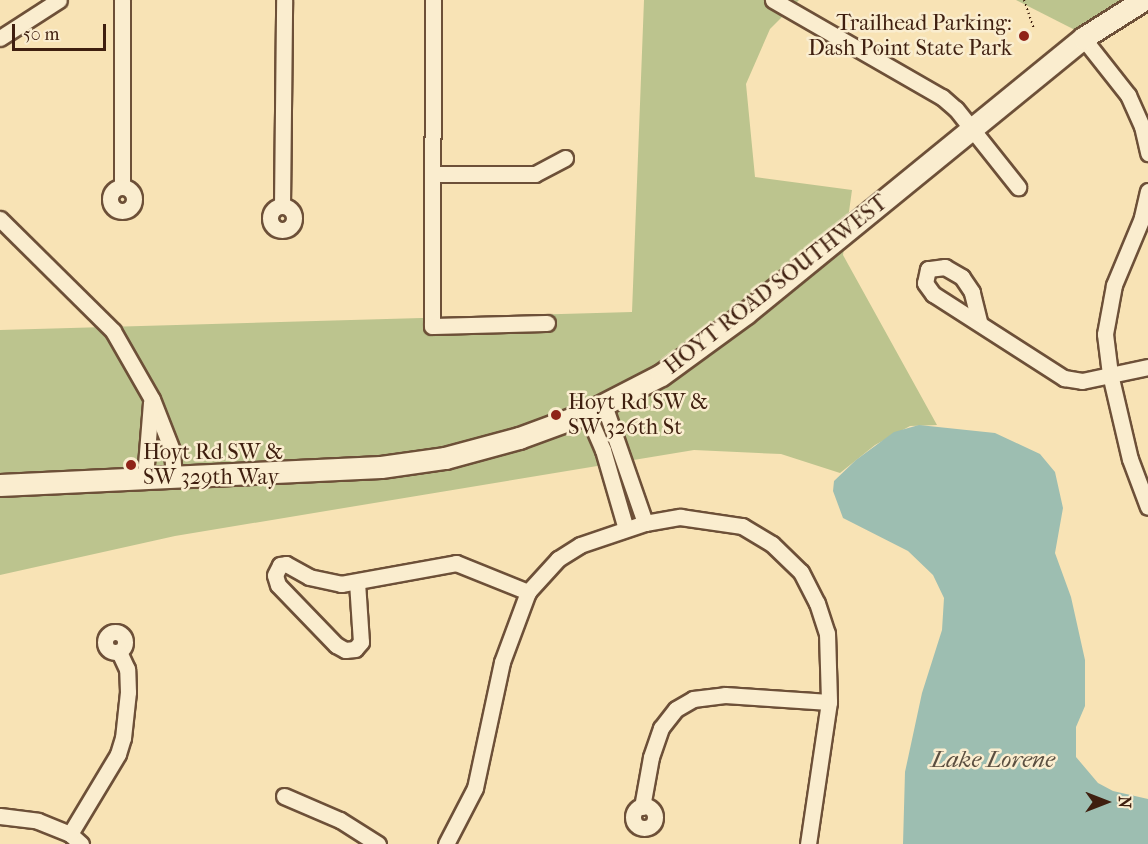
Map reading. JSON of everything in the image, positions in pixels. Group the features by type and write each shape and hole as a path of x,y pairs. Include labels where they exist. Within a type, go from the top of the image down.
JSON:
{"main road":[{"name":"HOYT ROAD SOUTHWEST","path":"0,485 381,467 445,458 519,438 595,409 661,375 746,313 972,131 1083,38 1143,0"}],"street":[{"path":"0,38 59,0"},
{"path":"122,0 122,186"},
{"path":"282,206 284,0"},
{"path":"433,0 432,326 547,323"},
{"path":"773,0 926,87 956,109 1018,187"},
{"path":"1083,38 1141,105 1148,153"},
{"path":"432,174 535,174 565,158"},
{"path":"1148,190 1145,219 1112,294 1105,334 1110,374 1130,459 1148,507"},
{"path":"0,219 113,331 152,399 172,450 174,476"},
{"path":"979,321 1064,378 1078,381 1148,367"},
{"path":"145,477 152,399"},
{"path":"595,409 645,523"},
{"path":"595,409 603,450 626,529"},
{"path":"446,844 475,788 502,662 528,592 558,559 573,549 645,523 680,517 742,526 772,544 801,572 817,603 827,633 829,702 808,844"},
{"path":"357,582 361,642 355,649 345,650 336,645 278,585 275,575 280,564 286,564 326,583 357,582 456,562 528,592"},
{"path":"0,816 38,821 76,839 118,754 123,738 128,692 127,669 119,652"},
{"path":"642,807 651,757 661,728 676,709 693,699 725,695 829,702"},
{"path":"284,796 340,820 378,844"}],"path":[{"path":"1024,0 1034,29"}],"green space":[{"path":"644,0 799,0 770,29 746,84 755,177 852,190 843,255 937,425 910,426 875,445 840,473 781,454 694,450 175,536 0,575 0,330 632,312"},
{"path":"1016,0 1123,0 1077,31"}],"water":[{"name":"Lake Lorene","path":"919,425 995,433 1040,454 1055,472 1063,508 1055,553 1071,597 1085,660 1085,706 1076,727 1076,757 1098,783 1113,791 1148,799 1148,844 903,844 905,772 922,693 942,630 944,598 933,575 908,551 843,518 833,491 834,481 856,460 894,432"}],"place":[{"name":"Trailhead Parking: Dash Point State Park","path":"1024,36"},
{"name":"Hoyt Rd SW & SW 326th St","path":"556,415"},
{"name":"Hoyt Rd SW & SW 329th Way","path":"131,465"}]}
